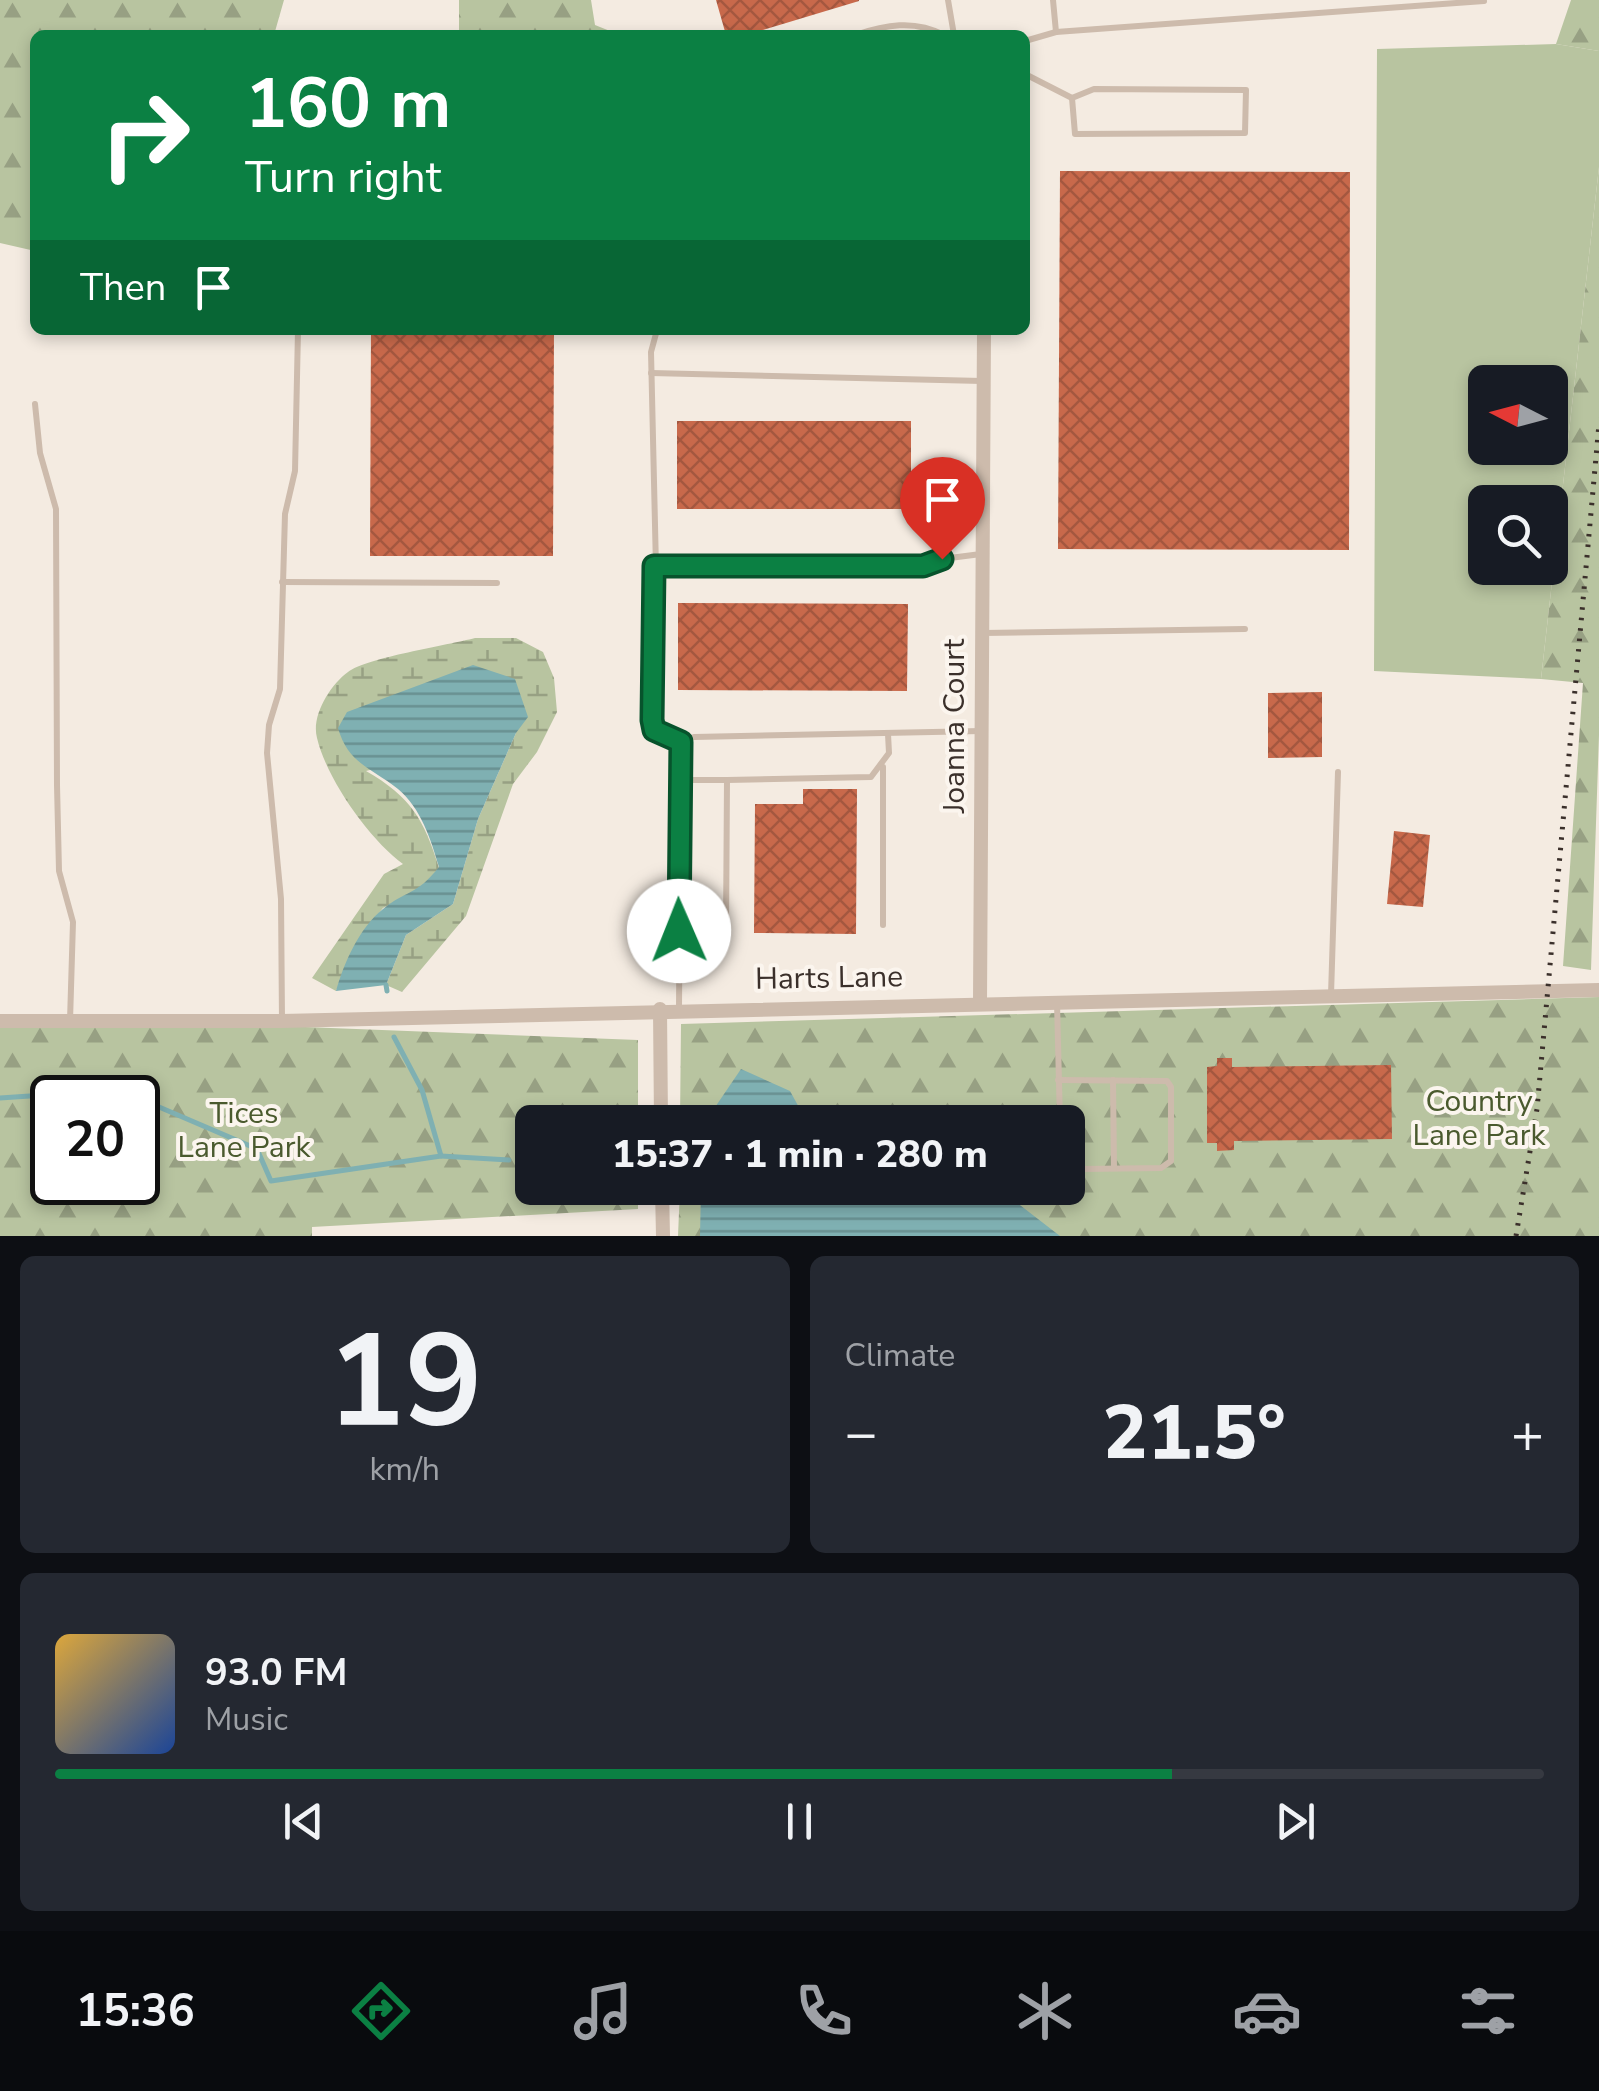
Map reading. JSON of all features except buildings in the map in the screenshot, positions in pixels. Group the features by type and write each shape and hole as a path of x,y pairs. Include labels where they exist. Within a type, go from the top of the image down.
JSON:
{"street":[{"name":"Joanna Court","path":"980,1002 984,335"},
{"name":"Harts Lane","path":"0,1021 282,1021 1599,990"},
{"path":"660,1010 661,1105"},
{"path":"662,1205 662,1236"}],"lane":[{"path":"948,0 953,30"},
{"path":"1054,0 1056,32"},
{"path":"1030,39 1056,32 1484,1"},
{"path":"876,30 902,24 933,30"},
{"path":"1030,77 1072,98 1094,89 1246,90 1245,132 1075,134 1072,98"},
{"path":"282,1021 281,899 268,752 269,725 280,690 285,514 295,471 298,335"},
{"path":"656,335 652,373 654,730 681,742 694,738 981,731"},
{"path":"652,373 984,381"},
{"path":"34,404 40,453 56,509 59,871 73,922 70,1022"},
{"path":"654,566 923,566 942,559 982,554"},
{"path":"282,582 497,583"},
{"path":"982,633 1245,629"},
{"path":"882,925 888,733"},
{"path":"679,1009 681,742"},
{"path":"678,780 871,777 884,766"},
{"path":"1331,996 1338,772"},
{"path":"679,931 726,931 727,780"},
{"path":"1057,1001 1059,1105"},
{"path":"1058,1080 1166,1080 1171,1086 1171,1162 1161,1168 1085,1169"},
{"path":"1113,1080 1114,1168"}],"green space":[{"path":"0,0 284,0 275,30 30,30 30,250 0,243"},
{"path":"459,0 591,0 595,25 608,30 459,30"},
{"path":"1571,0 1599,0 1599,51 1556,44"},
{"path":"1556,44 1599,51 1599,167 1568,441 1568,365 1468,365 1468,465 1565,465 1563,485 1468,485 1468,585 1552,585 1541,679 1374,671 1377,49"},
{"path":"1599,167 1599,735 1591,970 1563,966 1583,683 1541,679 1552,585 1568,585 1568,485 1563,485"},
{"path":"475,638 516,638 543,652 554,678 557,712 537,752 513,784 466,916 402,992 386,985 406,935 453,904 478,819 516,733 366,771 394,790 414,811 439,868 420,890 383,908 362,934 336,991 312,978 384,874 403,864 364,825 330,772 317,738 319,711 335,685 358,667"},
{"name":"Country Lane Park","path":"1599,997 1599,1236 678,1236 679,1205 1085,1205 1085,1105 680,1105 681,1024"},
{"name":"Tices Lane Park","path":"0,1015 638,1040 638,1105 515,1105 515,1205 638,1205 638,1209 312,1227 312,1236 0,1236"}],"water":[{"path":"473,665 515,679 528,717 516,733 478,819 453,904 406,935 386,985 336,991 348,958 374,917 424,883 439,867 429,835 413,805 355,758 338,728 347,712"},
{"path":"741,1069 790,1091 798,1105 717,1105"},
{"path":"701,1205 1020,1205 1060,1236 700,1236"}],"waterway":[{"path":"386,985 387,991"},
{"path":"160,1107 257,1149 271,1181 441,1156 422,1090 394,1037"},
{"path":"0,1098 30,1096"},
{"path":"441,1156 509,1160"}],"railway":[{"path":"1516,1236 1537,1109 1599,424"}],"route":[{"path":"679,931 681,742 654,730 652,720 654,566 923,566 942,559"}]}
